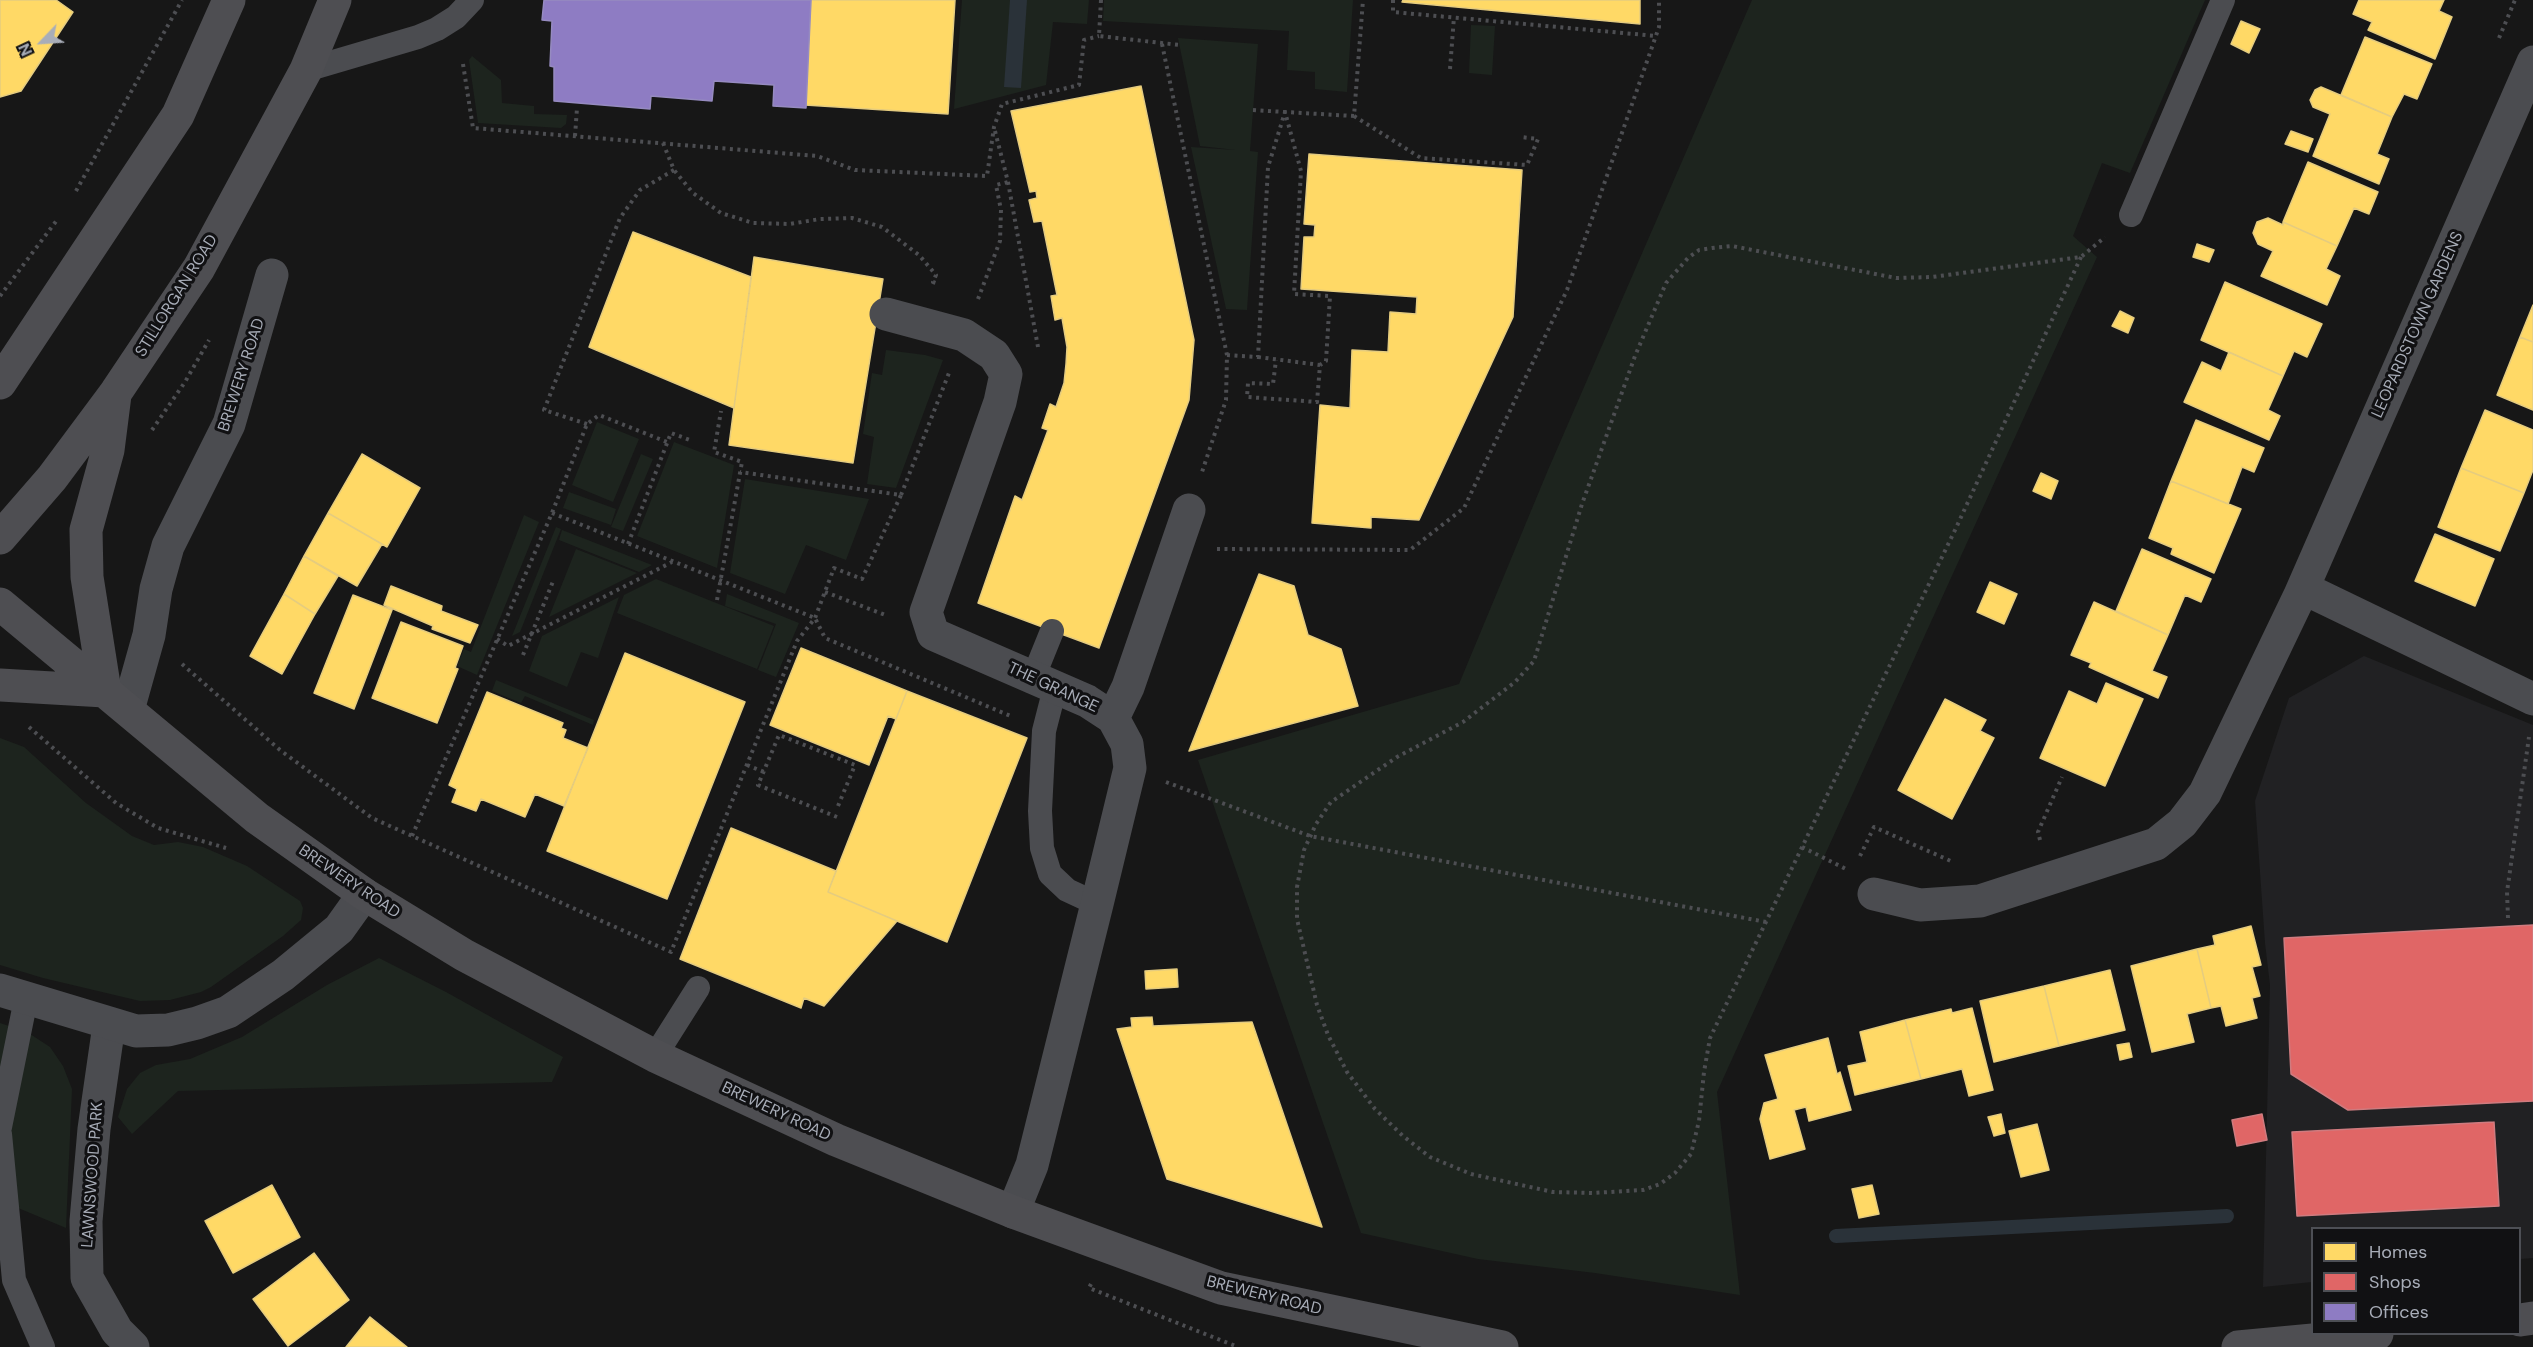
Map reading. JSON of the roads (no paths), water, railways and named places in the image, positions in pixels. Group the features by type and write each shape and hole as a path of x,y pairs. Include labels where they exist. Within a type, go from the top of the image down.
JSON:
{"highway":[{"path":"0,383 178,115 229,0"},
{"name":"STILLORGAN ROAD","path":"0,538 52,478 116,392 199,268 306,70 335,0"},
{"path":"0,685 117,701 87,577 86,530 108,450 116,392"},
{"name":"BREWERY ROAD","path":"0,604 257,818 364,894 464,955 654,1056 836,1140 1013,1212 1221,1288 1502,1347"},
{"path":"2238,1347 2366,1335"}],"street":[{"name":"LEOPARDSTOWN GARDENS","path":"1863,883 1920,905 1980,901 2156,844 2182,823 2205,793 2303,588 2533,62"},
{"name":"BREWERY ROAD","path":"117,701 149,635 156,589 168,546 229,424 273,275"},
{"name":"THE GRANGE","path":"886,314 964,335 994,355 1006,374 1000,402 926,612 933,634 1087,701 1113,718 1127,744 1130,768 1097,904 1032,1165 1013,1212"},
{"path":"1113,718 1128,687 1190,510"},
{"path":"2303,588 2533,699"},
{"path":"13,994 136,1031 168,1030 197,1023 228,1012 283,975 347,921 364,894"},
{"name":"LAWNSWOOD PARK","path":"109,1024 93,1140 86,1221 87,1278 117,1331 133,1347"}],"lane":[{"path":"306,70 427,33 456,17 472,0"},
{"path":"2130,215 2223,0"},
{"path":"1052,631 1044,683 1040,811 1042,848 1050,874 1067,890 1097,904"},
{"path":"654,1056 698,988"},
{"path":"0,1127 13,994"},
{"path":"0,1134 14,1280 43,1347"}],"waterway":[{"path":"1836,1236 2227,1216"}]}
